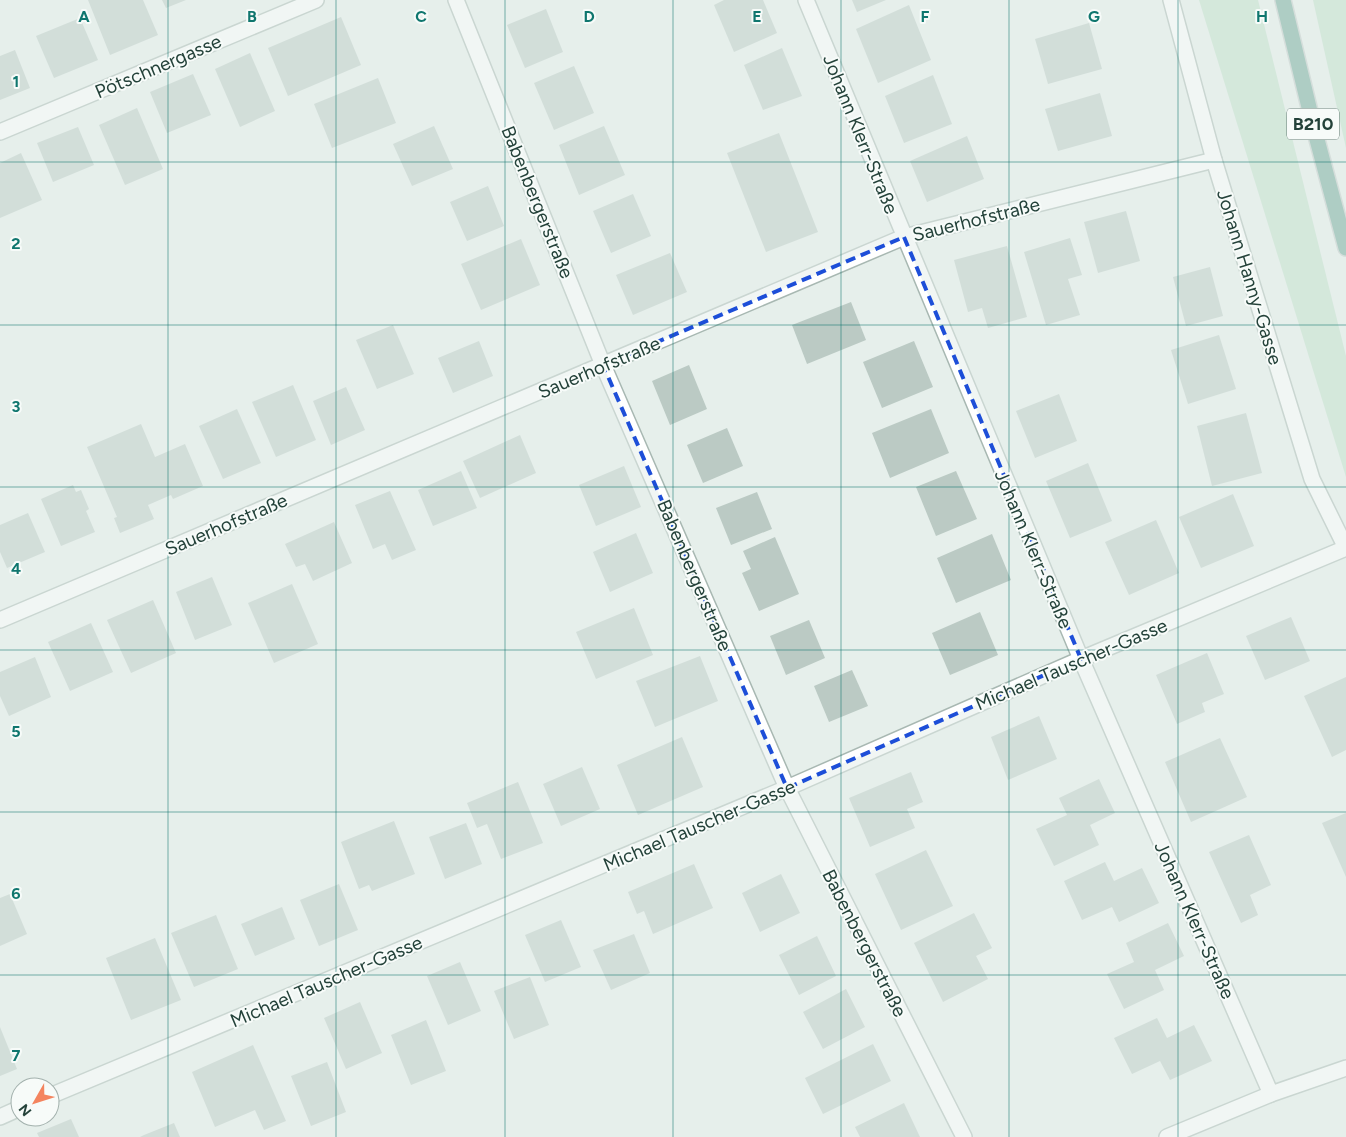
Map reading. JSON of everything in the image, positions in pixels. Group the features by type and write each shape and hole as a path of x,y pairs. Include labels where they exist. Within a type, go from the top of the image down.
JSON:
{"main road":[{"name":"B210","path":"1283,0 1346,248"}],"street":[{"name":"Pötschnergasse","path":"0,132 316,0"},
{"name":"Babenbergerstraße","path":"456,0 603,365 787,788 964,1137"},
{"name":"Johann Klerr-Straße","path":"806,0 1081,659 1271,1094"},
{"name":"Johann Hanny-Gasse","path":"1171,0 1214,160 1312,479 1346,548"},
{"name":"Sauerhofstraße","path":"0,620 904,237 1214,160"},
{"name":"Michael Tauscher-Gasse","path":"60,1092 787,788 1081,659 1346,548"},
{"path":"1167,1137 1271,1094 1346,1068"}],"highlighted area":[{"path":"904,237 1081,659 787,788 603,365"}],"green space":[{"path":"1199,0 1258,0 1346,356 1346,477"},
{"path":"1313,0 1346,0 1346,148"}],"building":[{"path":"88,0 143,0 158,35 110,55"},
{"path":"162,0 186,0 166,8"},
{"path":"724,0 763,0 777,33 734,52 714,5"},
{"path":"852,0 886,0 857,12"},
{"path":"909,5 931,60 878,83 856,29"},
{"path":"546,9 563,52 525,68 507,25"},
{"path":"341,17 361,65 288,96 268,48"},
{"path":"80,18 98,60 54,78 36,36"},
{"path":"1089,23 1102,69 1048,84 1035,39"},
{"path":"782,48 802,96 763,110 744,65"},
{"path":"15,50 30,88 0,100 0,56"},
{"path":"250,53 275,111 240,127 215,69"},
{"path":"574,66 594,113 554,130 534,83"},
{"path":"193,74 211,115 167,133 150,92"},
{"path":"933,75 952,124 904,143 885,96"},
{"path":"378,78 396,123 332,148 314,104"},
{"path":"1100,93 1112,136 1058,151 1045,109"},
{"path":"137,108 163,169 125,185 99,125"},
{"path":"434,126 453,169 412,186 393,144"},
{"path":"604,126 625,175 579,195 559,145"},
{"path":"78,127 94,165 53,182 37,143"},
{"path":"779,133 818,232 766,252 727,153"},
{"path":"967,136 984,179 927,202 910,161"},
{"path":"21,153 42,200 0,218 0,163"},
{"path":"488,186 504,226 467,241 450,202"},
{"path":"633,194 651,236 611,253 593,211"},
{"path":"1126,211 1140,261 1098,273 1084,222"},
{"path":"1070,238 1082,275 1068,279 1080,315 1046,325 1024,252"},
{"path":"521,239 540,285 481,310 461,264"},
{"path":"1007,246 1027,317 988,328 982,308 968,312 954,260"},
{"path":"670,253 687,292 633,315 616,275"},
{"path":"1210,267 1223,316 1186,326 1173,277"},
{"path":"851,302 866,340 807,364 792,325"},
{"path":"393,325 414,374 377,389 356,340"},
{"path":"1219,335 1236,389 1188,404 1171,350"},
{"path":"479,341 493,376 453,393 438,358"},
{"path":"914,341 933,387 882,408 863,362"},
{"path":"689,365 707,409 670,425 652,381"},
{"path":"293,385 316,440 276,457 252,402"},
{"path":"346,387 365,430 331,445 313,401"},
{"path":"1059,394 1077,441 1035,458 1016,411"},
{"path":"237,409 261,463 223,479 199,426"},
{"path":"931,409 949,453 890,478 872,433"},
{"path":"1246,413 1262,473 1212,486 1197,426"},
{"path":"141,424 155,457 185,444 203,486 173,499 171,495 148,505 154,519 120,533 114,518 117,517 87,447"},
{"path":"727,428 743,466 703,483 687,445"},
{"path":"520,435 536,473 480,498 463,461"},
{"path":"1088,463 1112,521 1070,538 1046,481"},
{"path":"624,466 641,507 596,526 579,485"},
{"path":"461,471 477,508 433,526 418,490"},
{"path":"956,471 977,519 936,536 916,487"},
{"path":"73,485 76,492 81,490 89,509 86,511 95,532 61,546 41,499"},
{"path":"390,491 416,550 392,560 385,544 373,549 355,505"},
{"path":"757,492 772,529 731,545 716,508"},
{"path":"1233,494 1254,546 1201,568 1179,517"},
{"path":"28,513 45,552 7,568 0,552 0,525"},
{"path":"1156,520 1179,573 1129,595 1105,542"},
{"path":"334,522 352,563 313,581 305,564 296,567 285,544"},
{"path":"636,533 653,573 610,592 593,552"},
{"path":"992,534 1011,580 956,603 937,558"},
{"path":"775,537 799,594 759,611 742,573 751,569 743,551"},
{"path":"212,577 232,625 195,640 176,592"},
{"path":"292,584 318,644 274,663 248,603"},
{"path":"153,600 176,653 131,673 107,620"},
{"path":"634,608 653,655 596,679 576,632"},
{"path":"980,612 998,655 950,675 932,633"},
{"path":"1291,617 1310,661 1265,680 1246,636"},
{"path":"809,620 825,658 786,675 770,636"},
{"path":"91,623 113,672 70,691 48,642"},
{"path":"1207,653 1224,694 1202,703 1205,712 1177,724 1156,675"},
{"path":"700,656 718,701 655,727 636,681"},
{"path":"35,657 51,697 9,716 0,696 0,672"},
{"path":"852,670 868,706 829,722 814,686"},
{"path":"1346,677 1346,750 1332,757 1304,696"},
{"path":"1039,716 1057,759 1008,780 991,737"},
{"path":"682,737 703,787 638,815 617,765"},
{"path":"1220,738 1247,797 1191,822 1165,762"},
{"path":"582,767 600,809 561,826 543,784"},
{"path":"911,772 923,802 907,809 915,828 870,847 849,798"},
{"path":"1099,779 1115,813 1090,825 1099,845 1054,866 1036,829 1067,815 1059,798"},
{"path":"518,782 543,843 501,859 487,824 477,828 467,803"},
{"path":"1346,813 1346,877 1322,823"},
{"path":"394,821 415,874 372,891 369,885 359,889 341,842"},
{"path":"466,823 482,864 445,879 429,837"},
{"path":"1249,835 1271,885 1250,895 1258,915 1241,923 1209,852"},
{"path":"926,850 953,906 901,930 875,874"},
{"path":"1105,862 1114,881 1142,868 1159,903 1119,922 1112,907 1082,920 1064,881"},
{"path":"694,864 713,908 653,934 644,911 637,914 628,892"},
{"path":"781,874 800,913 760,932 742,893"},
{"path":"339,884 358,930 319,946 300,900"},
{"path":"10,894 27,934 0,946 0,898"},
{"path":"282,907 295,939 255,956 241,924"},
{"path":"974,913 992,948 976,956 988,979 943,1002 914,943"},
{"path":"216,915 238,969 194,987 171,933"},
{"path":"561,920 581,967 545,982 525,935"},
{"path":"1168,923 1184,956 1155,970 1164,990 1124,1009 1107,974 1134,962 1126,943"},
{"path":"634,934 650,973 611,990 593,950"},
{"path":"817,936 836,976 799,995 779,955"},
{"path":"155,938 181,1000 131,1020 106,958"},
{"path":"460,962 481,1011 448,1025 427,976"},
{"path":"530,977 549,1025 514,1039 494,991"},
{"path":"846,989 865,1027 823,1049 803,1012"},
{"path":"360,1002 382,1053 346,1069 324,1018"},
{"path":"1157,1018 1167,1038 1194,1025 1212,1061 1170,1080 1160,1061 1132,1074 1114,1038"},
{"path":"426,1020 446,1071 411,1085 391,1035"},
{"path":"0,1027 17,1069 0,1076"},
{"path":"873,1044 891,1081 823,1114 805,1078"},
{"path":"253,1045 286,1121 264,1130 255,1110 215,1127 192,1072"},
{"path":"327,1062 346,1112 311,1126 291,1076"},
{"path":"904,1103 920,1137 860,1137 855,1127"},
{"path":"71,1119 79,1137 39,1137 37,1133 52,1127 60,1127 60,1124"},
{"path":"174,1123 180,1137 140,1137 144,1135"}]}
